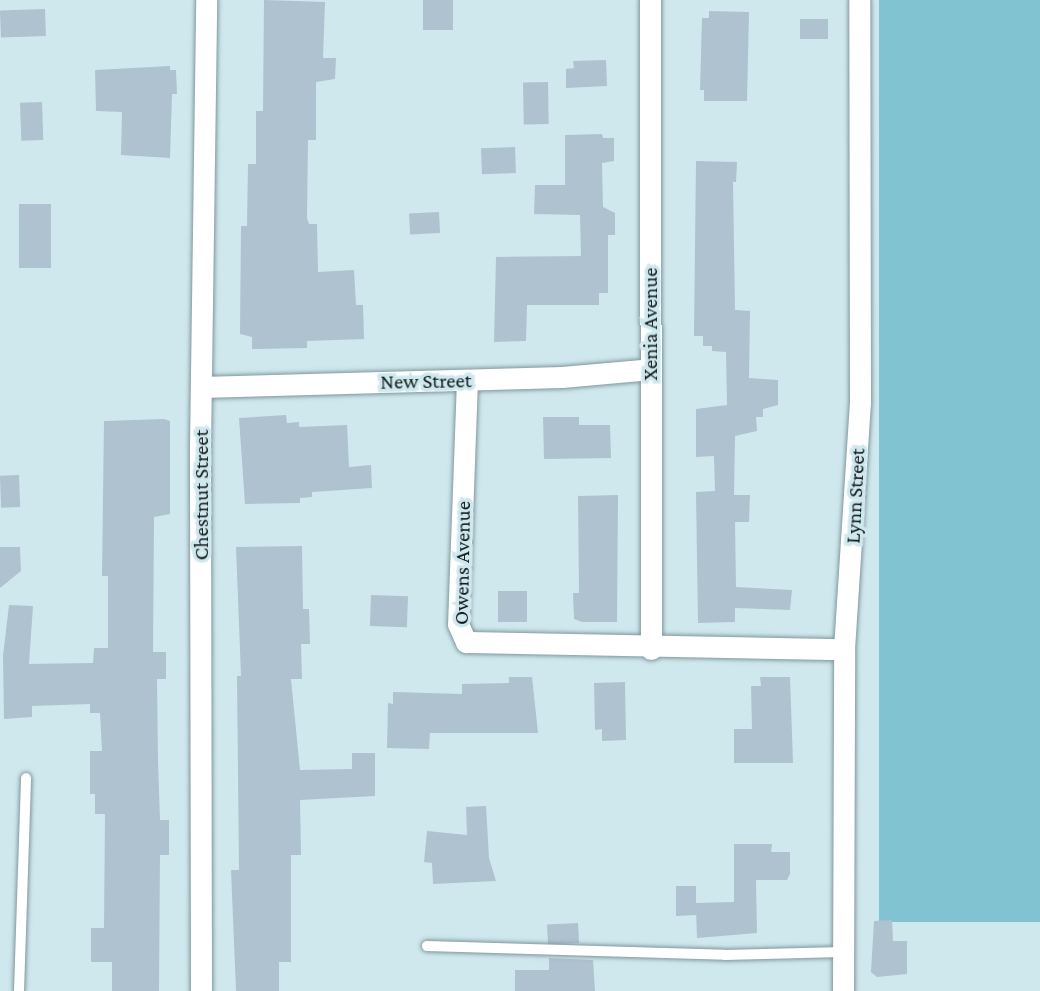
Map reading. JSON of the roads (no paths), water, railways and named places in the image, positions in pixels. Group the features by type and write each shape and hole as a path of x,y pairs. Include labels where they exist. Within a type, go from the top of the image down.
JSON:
{"street":[{"name":"Chestnut Street","path":"201,991 201,387 206,0"},
{"name":"Xenia Avenue","path":"649,0 651,649"},
{"name":"Lynn Street","path":"843,991 844,649 860,403 859,0"},
{"name":"New Street","path":"201,387 467,380 651,369"},
{"name":"Owens Avenue","path":"467,380 461,634 473,645 651,649"},
{"path":"651,649 844,649"}],"lane":[{"path":"19,991 26,778"},
{"path":"426,947 725,955 842,952"}]}
